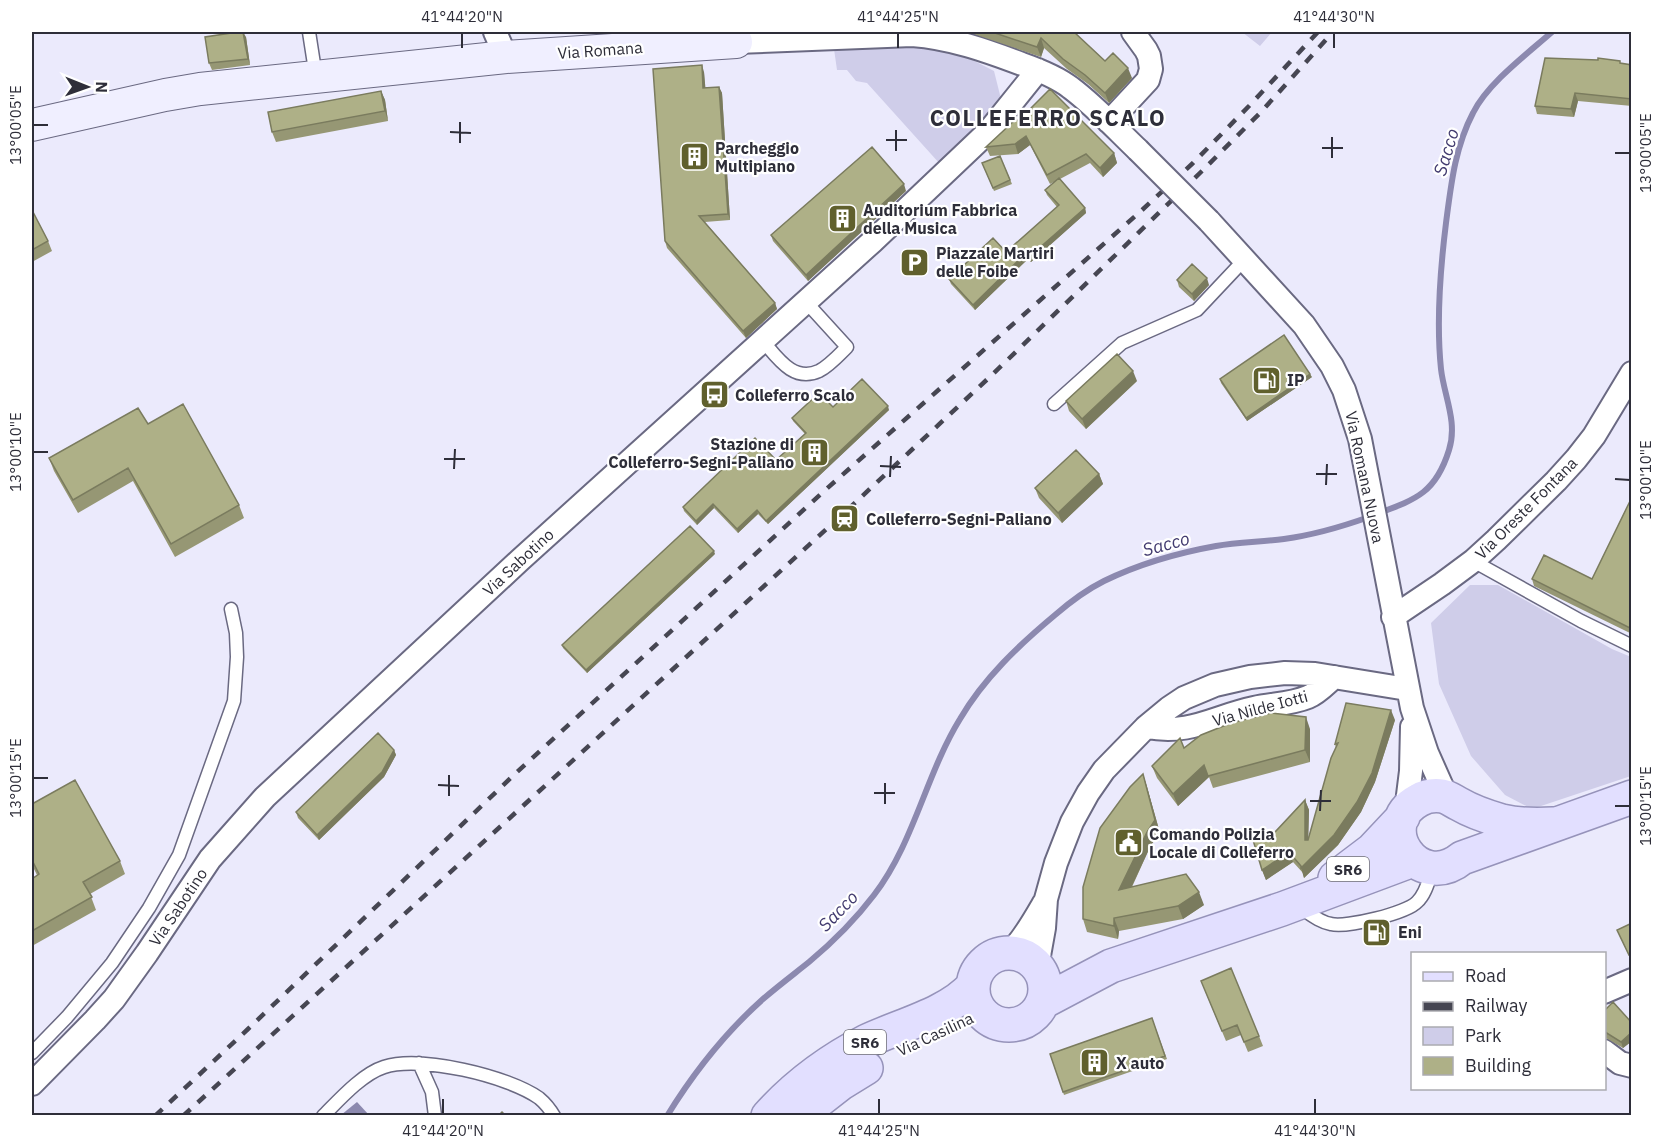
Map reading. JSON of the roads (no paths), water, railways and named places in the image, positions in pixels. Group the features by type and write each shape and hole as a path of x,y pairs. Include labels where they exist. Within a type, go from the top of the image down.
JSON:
{"main road":[{"name":"SR6","path":"1288,907 1357,862 1381,842 1419,800 1427,796 1442,796 1493,818 1514,824 1553,824"},
{"name":"SR6","path":"1041,981 1111,966 1288,907 1553,824 1632,796"},
{"path":"1405,814 1400,827 1400,839 1404,850 1436,862 1469,845 1472,830 1468,816 1453,801"},
{"path":"1006,953 1018,954 1029,959 1041,981"},
{"name":"Via Casilina","path":"1006,953 987,960 975,976 977,1000 991,1021 1003,1025 1015,1025 1027,1021 1036,1013 1041,981"},
{"name":"Via Casilina","path":"768,1116 800,1085 833,1060 868,1041 945,1007 963,996 977,1000"},
{"name":"Via Casilina","path":"799,1116 861,1070 977,1000"}],"street":[{"name":"Via Romana","path":"32,125 182,92 316,77 500,44 829,34 935,37 976,46 1038,70 1068,86 1109,122 1209,221"},
{"path":"1109,122 1148,80 1149,56 1141,34"},
{"name":"Via Sabotino","path":"32,1084 114,999 210,859 254,808 520,560 873,241 980,140 1038,70"},
{"name":"Via Romana Nuova","path":"1209,221 1295,314 1315,339 1332,366 1353,415 1364,457 1410,698 1427,753 1453,801"},
{"name":"Via Oreste Fontana","path":"1393,617 1473,561 1576,459 1606,417 1632,373"},
{"name":"Via Nilde Iotti","path":"1041,981 1046,899 1053,870 1062,847 1082,803 1098,777 1161,714 1184,698 1215,685 1285,673 1334,677 1410,698"},
{"name":"Via Nilde Iotti","path":"1146,727 1168,730 1186,728 1241,711 1295,701 1311,696 1334,677"},
{"name":"Via Romana Nuova","path":"1405,814 1411,771 1410,698"},
{"name":"Via Nilde Iotti","path":"1006,953 1011,951 1027,931 1046,899"},
{"path":"1606,992 1632,980"},
{"path":"1606,1052 1617,1062 1632,1066"}],"lane":[{"path":"309,32 316,77"},
{"path":"1054,404 1122,343 1197,310 1245,259"},
{"path":"762,340 782,363 795,372 811,374 825,367 847,347 806,302"},
{"path":"1473,561 1632,646"},
{"path":"32,1053 67,1017 112,963 149,908 179,855 234,701 237,657 236,633 231,609"},
{"path":"1288,907 1336,925 1350,925 1405,909 1417,902 1425,891 1436,862"},
{"path":"323,1116 375,1071 392,1065 419,1064 455,1069 512,1084 538,1097 554,1116"},
{"path":"419,1064 432,1092 435,1116"}],"waterway":[{"name":"Sacco","path":"1379,513 1414,498 1431,485 1438,476 1449,450 1452,429 1441,369 1439,296 1450,195 1462,139 1473,113 1488,91 1552,32"},
{"name":"Sacco","path":"667,1116 699,1069 736,1025 763,999 835,939 874,895 900,853 948,740 969,704 1015,650 1042,626 1091,588 1145,564 1216,546 1306,535 1369,517"}],"railway":[{"path":"155,1116 517,772 823,492 1193,163 1318,32"},
{"path":"183,1116 843,514 994,373 1261,112 1333,32"}],"place":[{"name":"Parcheggio Multipiano","path":"694,157"},
{"name":"Auditorium Fabbrica della Musica","path":"842,219"},
{"name":"Piazzale Martiri delle Foibe","path":"915,262"},
{"name":"IP","path":"1266,380"},
{"name":"Colleferro Scalo","path":"714,395"},
{"name":"Stazione di Colleferro-Segni-Paliano","path":"815,453"},
{"name":"Colleferro-Segni-Paliano","path":"845,519"},
{"name":"Comando Polizia Locale di Colleferro","path":"1128,843"},
{"name":"Eni","path":"1377,932"},
{"name":"X auto","path":"1095,1063"}],"district":[{"name":"COLLEFERRO SCALO","path":"1048,117"}]}
